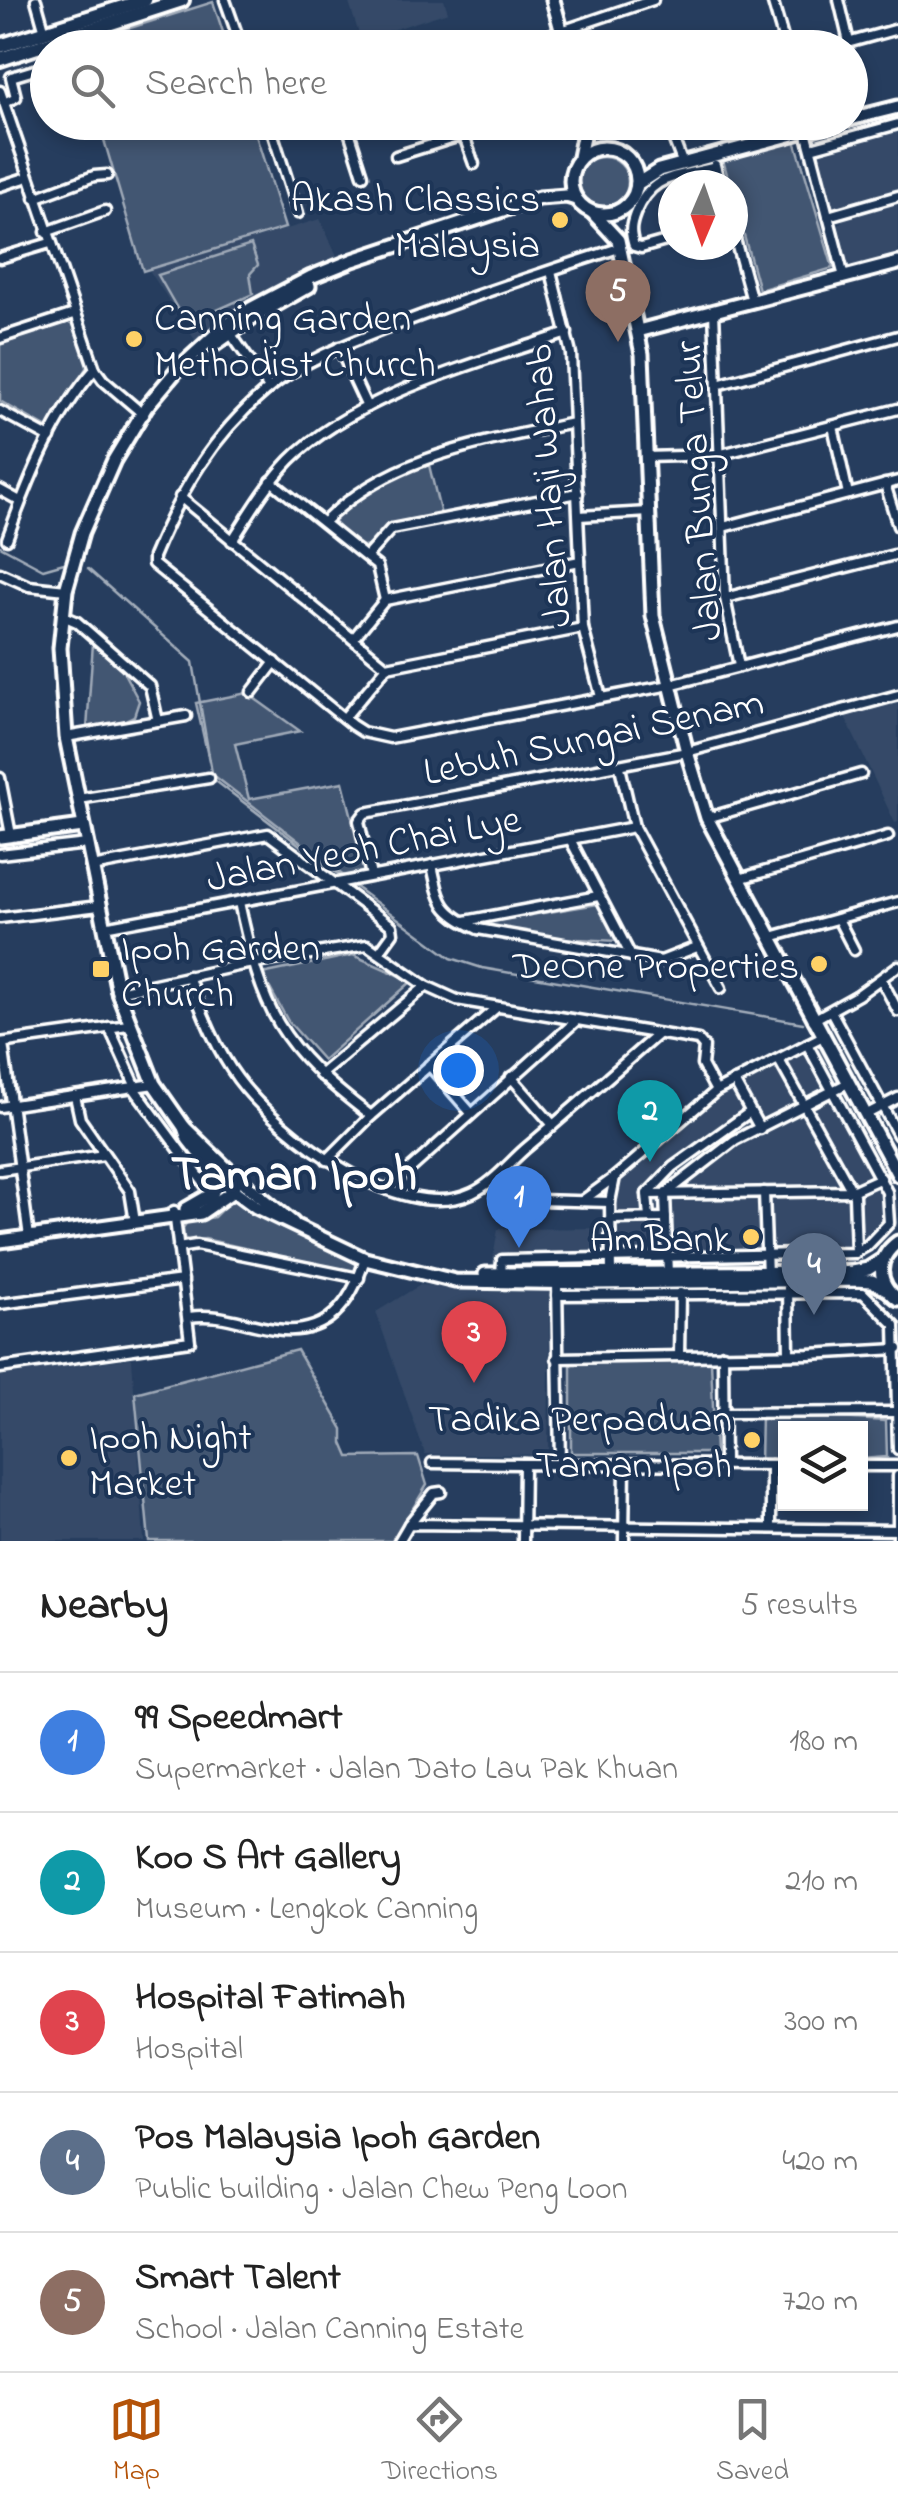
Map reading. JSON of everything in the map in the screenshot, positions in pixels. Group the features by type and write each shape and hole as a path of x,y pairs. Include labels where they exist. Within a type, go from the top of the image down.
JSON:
{"main road":[{"path":"52,30 145,0"},
{"path":"89,30 182,0"},
{"path":"553,0 560,30"},
{"path":"0,46 30,37"},
{"path":"0,59 30,49"},
{"path":"868,112 898,104"},
{"path":"539,198 571,175 583,140"},
{"path":"604,140 630,160 652,167 755,140"},
{"path":"637,184 658,170 714,161 771,140"},
{"path":"579,158 594,149 612,148"},
{"path":"592,212 622,208 634,193 637,184 630,160"},
{"path":"571,175 576,199"},
{"path":"144,415 150,401 177,370 225,326 252,308 338,266 539,198 558,196 576,199 618,244"},
{"path":"622,208 618,244 642,354 654,616 687,752 708,818 898,1174"},
{"path":"299,1228 226,1168 184,1127 154,1084 128,1025 99,906 66,736 60,648 63,616 82,534 99,490 144,415 190,366 230,334 310,286 405,245"},
{"path":"638,331 898,263"},
{"path":"5,833 83,822"},
{"path":"184,1127 188,1139 210,1167 232,1188 279,1220 365,1259 454,1280 557,1289 592,1283 788,1286 854,1280 872,1281 894,1296"},
{"path":"201,1142 232,1188 282,1213"},
{"path":"178,1212 212,1194 217,1181 210,1167"},
{"path":"178,1212 201,1212 232,1188"},
{"path":"0,1238 178,1212 204,1206 232,1188"},
{"path":"444,1277 611,1274 676,1282 766,1272 853,1272 882,1260 896,1242"},
{"path":"882,1260 880,1270 894,1296"}],"street":[{"path":"36,0 45,30"},
{"path":"225,0 236,30"},
{"path":"567,30 653,0"},
{"path":"772,0 781,30"},
{"path":"839,0 846,30"},
{"path":"868,37 898,29"},
{"path":"4,102 16,97 12,75 30,70"},
{"path":"0,91 74,314 96,368 103,380 144,415"},
{"path":"868,132 898,124"},
{"path":"274,140 298,213"},
{"path":"352,140 363,175"},
{"path":"396,156 447,140"},
{"path":"465,140 474,164"},
{"path":"674,140 681,159"},
{"path":"810,140 844,277"},
{"path":"810,148 839,140"},
{"path":"690,170 714,161 716,170"},
{"path":"36,198 94,176 107,175"},
{"path":"0,186 28,178"},
{"path":"658,182 644,193 630,228 636,248 658,243"},
{"path":"828,216 898,196"},
{"path":"46,232 105,211"},
{"path":"0,258 50,242"},
{"path":"618,244 340,347 269,388 214,443 188,480 153,564 363,732 390,738 670,685 898,626"},
{"path":"741,260 752,302"},
{"name":"Jalan Haji Wahab","path":"550,271 571,354 583,628 600,698"},
{"name":"Jalan Bunga Telur","path":"714,310 725,598 740,666"},
{"path":"0,338 74,314"},
{"path":"230,334 269,388"},
{"path":"232,541 271,481 309,443 367,407 567,334"},
{"path":"716,385 898,336"},
{"path":"340,347 367,407"},
{"path":"7,539 50,438 96,368"},
{"path":"646,457 718,455 898,409"},
{"path":"0,411 50,438"},
{"path":"324,522 369,484 446,451 574,423"},
{"path":"832,426 848,494"},
{"path":"271,481 377,566 385,600"},
{"path":"723,527 898,481"},
{"path":"885,484 898,526"},
{"path":"0,490 20,502"},
{"path":"367,556 391,530 578,492"},
{"path":"180,497 387,667"},
{"path":"579,516 648,512"},
{"path":"725,598 898,554"},
{"path":"353,639 385,600 580,561"},
{"path":"0,574 29,586 66,590"},
{"path":"63,616 77,622 150,686 158,720"},
{"path":"344,718 387,667 583,628"},
{"path":"252,692 275,662"},
{"name":"Lebuh Sungai Senam","path":"371,876 359,822 362,814 687,752 898,695"},
{"path":"66,736 186,716"},
{"path":"620,766 634,827 721,988"},
{"path":"708,818 860,774"},
{"path":"0,778 5,833"},
{"path":"78,799 209,778"},
{"name":"Jalan Yeoh Chai Lye","path":"104,927 634,827"},
{"path":"92,867 266,834 394,928 380,952"},
{"path":"739,879 888,836"},
{"path":"570,839 631,956"},
{"path":"0,854 87,844"},
{"path":"432,865 442,906 463,922 501,934 670,960 697,946"},
{"path":"463,922 598,896"},
{"path":"239,902 252,964 271,1014 320,1076 371,1116"},
{"path":"771,937 898,902"},
{"path":"0,918 99,906"},
{"path":"838,920 854,950"},
{"path":"118,992 360,945 380,952 443,996 702,1043 702,1065 716,1091"},
{"path":"813,1020 898,966"},
{"path":"188,976 211,1033 238,1080 281,1126 327,1160 388,1188 434,1202 470,1195 658,1034"},
{"path":"881,979 898,1009"},
{"path":"320,1076 426,986"},
{"path":"327,1160 371,1116 498,1007"},
{"path":"831,1011 898,1135"},
{"path":"388,1188 576,1021"},
{"path":"29,1234 1,1043 128,1025"},
{"path":"109,1027 134,1087 212,1194"},
{"path":"582,1201 716,1091 822,1036"},
{"path":"501,1274 502,1260 856,1253 867,1246 889,1223 888,1195 807,1044"},
{"path":"779,1060 852,1191 856,1253"},
{"path":"429,1065 470,1114"},
{"path":"511,1077 553,1126"},
{"path":"734,1081 760,1129"},
{"path":"665,1194 735,1140 848,1083"},
{"path":"0,1107 154,1084"},
{"path":"75,1096 80,1119 130,1190 134,1219"},
{"path":"867,1114 898,1098"},
{"path":"649,1218 647,1194 673,1168 750,1112"},
{"path":"869,1156 884,1147"},
{"path":"0,1170 104,1155"},
{"path":"592,1283 606,1281 611,1274 610,1202 614,1177"},
{"path":"647,1194 852,1191 880,1178"},
{"path":"764,1192 766,1272 770,1278 788,1286 862,1293 895,1325 898,1449"},
{"path":"665,1194 667,1256 676,1282 679,1355"},
{"path":"537,1200 610,1202"},
{"path":"0,1368 186,1344 192,1338 178,1248 178,1212"},
{"path":"610,1219 666,1218"},
{"path":"178,1248 194,1245 359,1278"},
{"path":"189,1317 217,1315 275,1329 312,1326 330,1320 351,1294 365,1259"},
{"path":"536,1274 553,1278 557,1289 560,1463"},
{"path":"0,1304 183,1280"},
{"path":"557,1289 676,1282"},
{"path":"788,1286 789,1353"},
{"path":"558,1358 897,1348"},
{"path":"723,1354 724,1464"},
{"path":"724,1413 897,1412"},
{"path":"432,1462 778,1465"},
{"path":"523,1541 524,1464"},
{"path":"624,1541 625,1464"},
{"path":"771,1465 771,1528"},
{"path":"868,1466 898,1466"},
{"path":"898,1476 898,1541"},
{"path":"398,1541 434,1493 441,1492"},
{"path":"409,1524 898,1530"}],"shaded area":[{"path":"348,0 444,0 448,12 392,30 358,30"},
{"path":"213,2 222,30 124,30"},
{"path":"898,125 898,196 829,215 812,149 844,140 868,140 868,133"},
{"path":"104,140 257,140 285,228 143,271"},
{"path":"795,140 833,268 759,290 748,250 748,170 726,170 723,160"},
{"path":"603,157 621,164 628,182 621,200 603,207 585,200 578,182 585,164"},
{"path":"898,204 898,255 855,267 848,263 839,226 844,217"},
{"path":"320,219 337,256 268,289 195,340 149,270"},
{"path":"251,245 258,265 250,274 253,294 186,324 158,275"},
{"path":"72,319 88,365 49,429 0,401 0,342"},
{"path":"429,465 441,515 385,529 365,547 346,536 332,520 377,487"},
{"path":"93,643 119,664 139,701 134,716 109,728 87,729"},
{"path":"247,693 300,731 235,744 249,799 343,782 366,873 345,877 212,774 196,703"},
{"path":"898,703 898,822 895,823 845,717"},
{"path":"598,904 617,941 537,937 481,923"},
{"path":"353,955 412,981 323,1060 288,1021 262,974"},
{"path":"813,1034 898,1202 898,1226 862,1260 492,1264 498,1229 612,1228 613,1189 623,1162 717,1082"},
{"path":"234,1197 279,1227 360,1262 357,1274 205,1239 184,1238 187,1222 214,1217"},
{"path":"420,1285 550,1289 548,1455 425,1454 376,1312"},
{"path":"297,1350 343,1429 349,1457 418,1456 427,1485 393,1541 149,1541 135,1393"},
{"name":"Ipoh Night Market","path":"132,1358 144,1541 0,1541 0,1375"},
{"path":"711,1361 715,1453 571,1453 571,1363"},
{"path":"761,1413 886,1421 887,1457 868,1458 868,1421 778,1421 778,1463 760,1464"}],"waterway":[{"path":"0,546 43,569 64,563"},
{"path":"88,569 193,662 213,779 343,878"},
{"path":"354,886 451,958 482,968 803,1023"},
{"path":"829,1007 898,960"}],"place":[{"name":"Akash Classics Malaysia","path":"560,220"},
{"name":"Canning Garden Methodist Church","path":"134,339"},
{"name":"Smart Talent","path":"618,342"},
{"name":"DeOne Properties","path":"819,964"},
{"name":"Ipoh Garden Church","path":"101,969"},
{"name":"Koo S Art Gallery","path":"650,1162"},
{"name":"AmBank","path":"751,1237"},
{"name":"99 Speedmart","path":"519,1248"},
{"name":"Pos Malaysia Ipoh Garden","path":"814,1315"},
{"name":"Hospital Fatimah","path":"474,1383"},
{"name":"Tadika Perpaduan Taman Ipoh","path":"752,1440"},
{"name":"Ipoh Night Market","path":"69,1458"}],"district":[{"name":"Taman Ipoh","path":"294,1171"}]}
